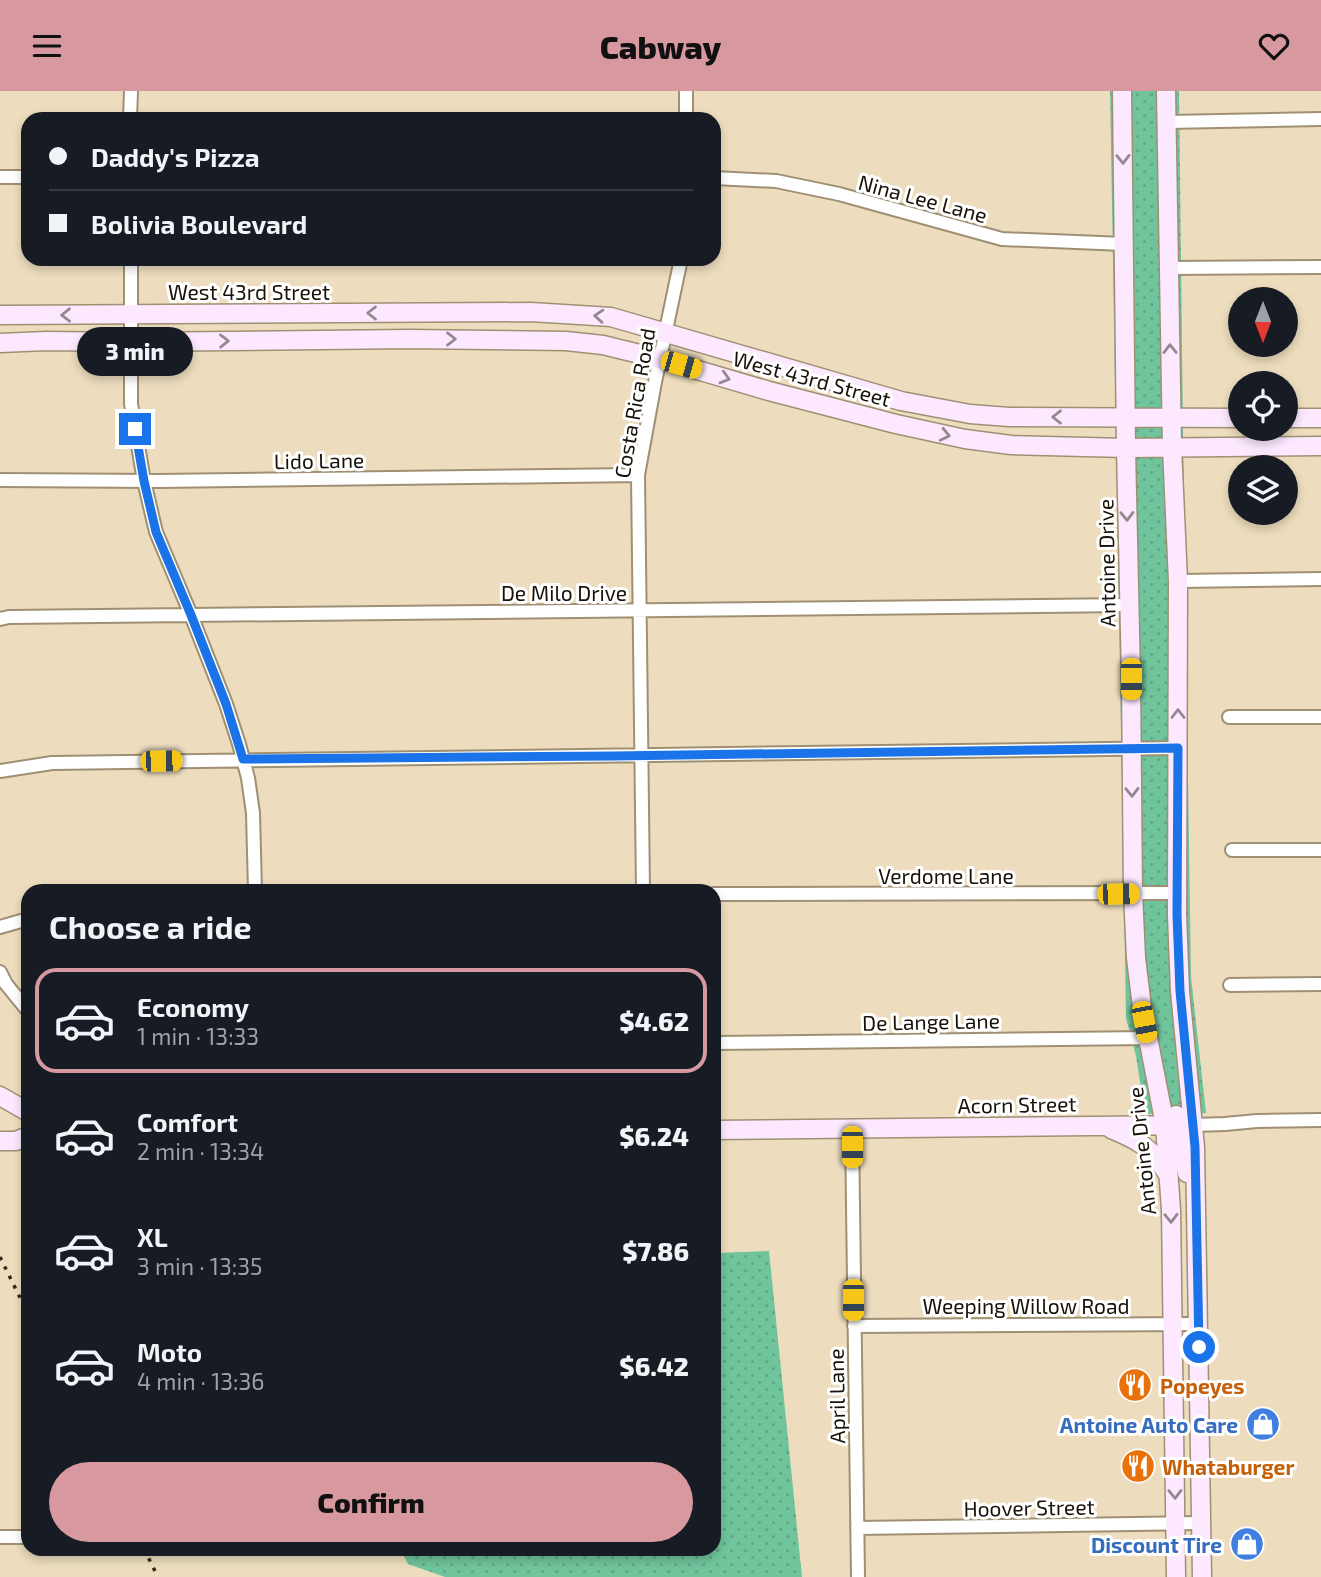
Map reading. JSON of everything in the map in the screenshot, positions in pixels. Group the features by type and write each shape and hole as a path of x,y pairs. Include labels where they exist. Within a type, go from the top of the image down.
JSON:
{"main road":[{"name":"Antoine Drive","path":"1122,91 1136,958 1147,1038 1156,1076 1167,1088 1179,1125 1195,1147 1202,1577"},
{"name":"Antoine Drive","path":"1166,91 1171,418 1178,581 1179,1125 1169,1176 1176,1577"},
{"name":"West 43rd Street","path":"0,315 531,311 611,317 901,401 970,414 1228,418"},
{"path":"410,313 410,339"},
{"name":"West 43rd Street","path":"0,343 410,339 566,341 603,345 896,424 965,439 1011,445 1126,448 1321,446"},
{"path":"896,424 901,401"},
{"path":"1298,418 1321,418"},
{"path":"0,1096 21,1108"},
{"name":"Acorn Street","path":"721,1131 1179,1125"},
{"path":"1105,1126 1137,1140 1158,1158 1169,1176"},
{"path":"0,1134 21,1135"},
{"path":"0,1141 21,1139"}],"street":[{"path":"131,91 131,112"},
{"path":"686,91 686,112"},
{"path":"1167,122 1321,119"},
{"path":"0,177 21,177"},
{"name":"Nina Lee Lane","path":"721,178 776,181 827,192 1002,239 1124,244"},
{"path":"131,266 131,404 144,481 156,532 226,704 243,759 253,813 255,884"},
{"name":"Costa Rica Road","path":"643,884 638,475 679,266"},
{"path":"1169,268 1321,267"},
{"name":"Lido Lane","path":"0,480 144,481 638,475"},
{"path":"1178,581 1321,579"},
{"name":"De Milo Drive","path":"0,619 1129,605"},
{"path":"1229,717 1321,717"},
{"path":"0,771 52,763 243,759 1178,748"},
{"path":"1233,850 1321,849"},
{"name":"Verdome Lane","path":"721,894 1177,893"},
{"path":"0,927 21,921"},
{"path":"0,972 21,1002"},
{"path":"1230,985 1321,984"},
{"name":"De Lange Lane","path":"721,1043 1147,1038"},
{"name":"Acorn Street","path":"1179,1125 1321,1121"},
{"name":"April Lane","path":"852,1129 858,1577"},
{"name":"Weeping Willow Road","path":"854,1326 1198,1324"},
{"name":"Hoover Street","path":"857,1528 1201,1523"},
{"path":"0,1537 21,1537"}],"green space":[{"path":"1110,91 1179,91 1191,977 1206,1113 1145,1114 1136,1056 1126,1018"},
{"path":"769,1251 802,1577 445,1577 408,1564 404,1556 721,1556 721,1253"}],"railway":[{"path":"0,1257 21,1300"},
{"path":"148,1556 158,1577"}],"place":[{"name":"Popeyes","path":"1135,1385"},
{"name":"Antoine Auto Care","path":"1263,1424"},
{"name":"Whataburger","path":"1138,1466"},
{"name":"Discount Tire","path":"1247,1544"}],"route":[{"path":"135,429 156,532 226,704 243,759 1178,748 1177,915 1180,991 1195,1147 1199,1347"}]}
